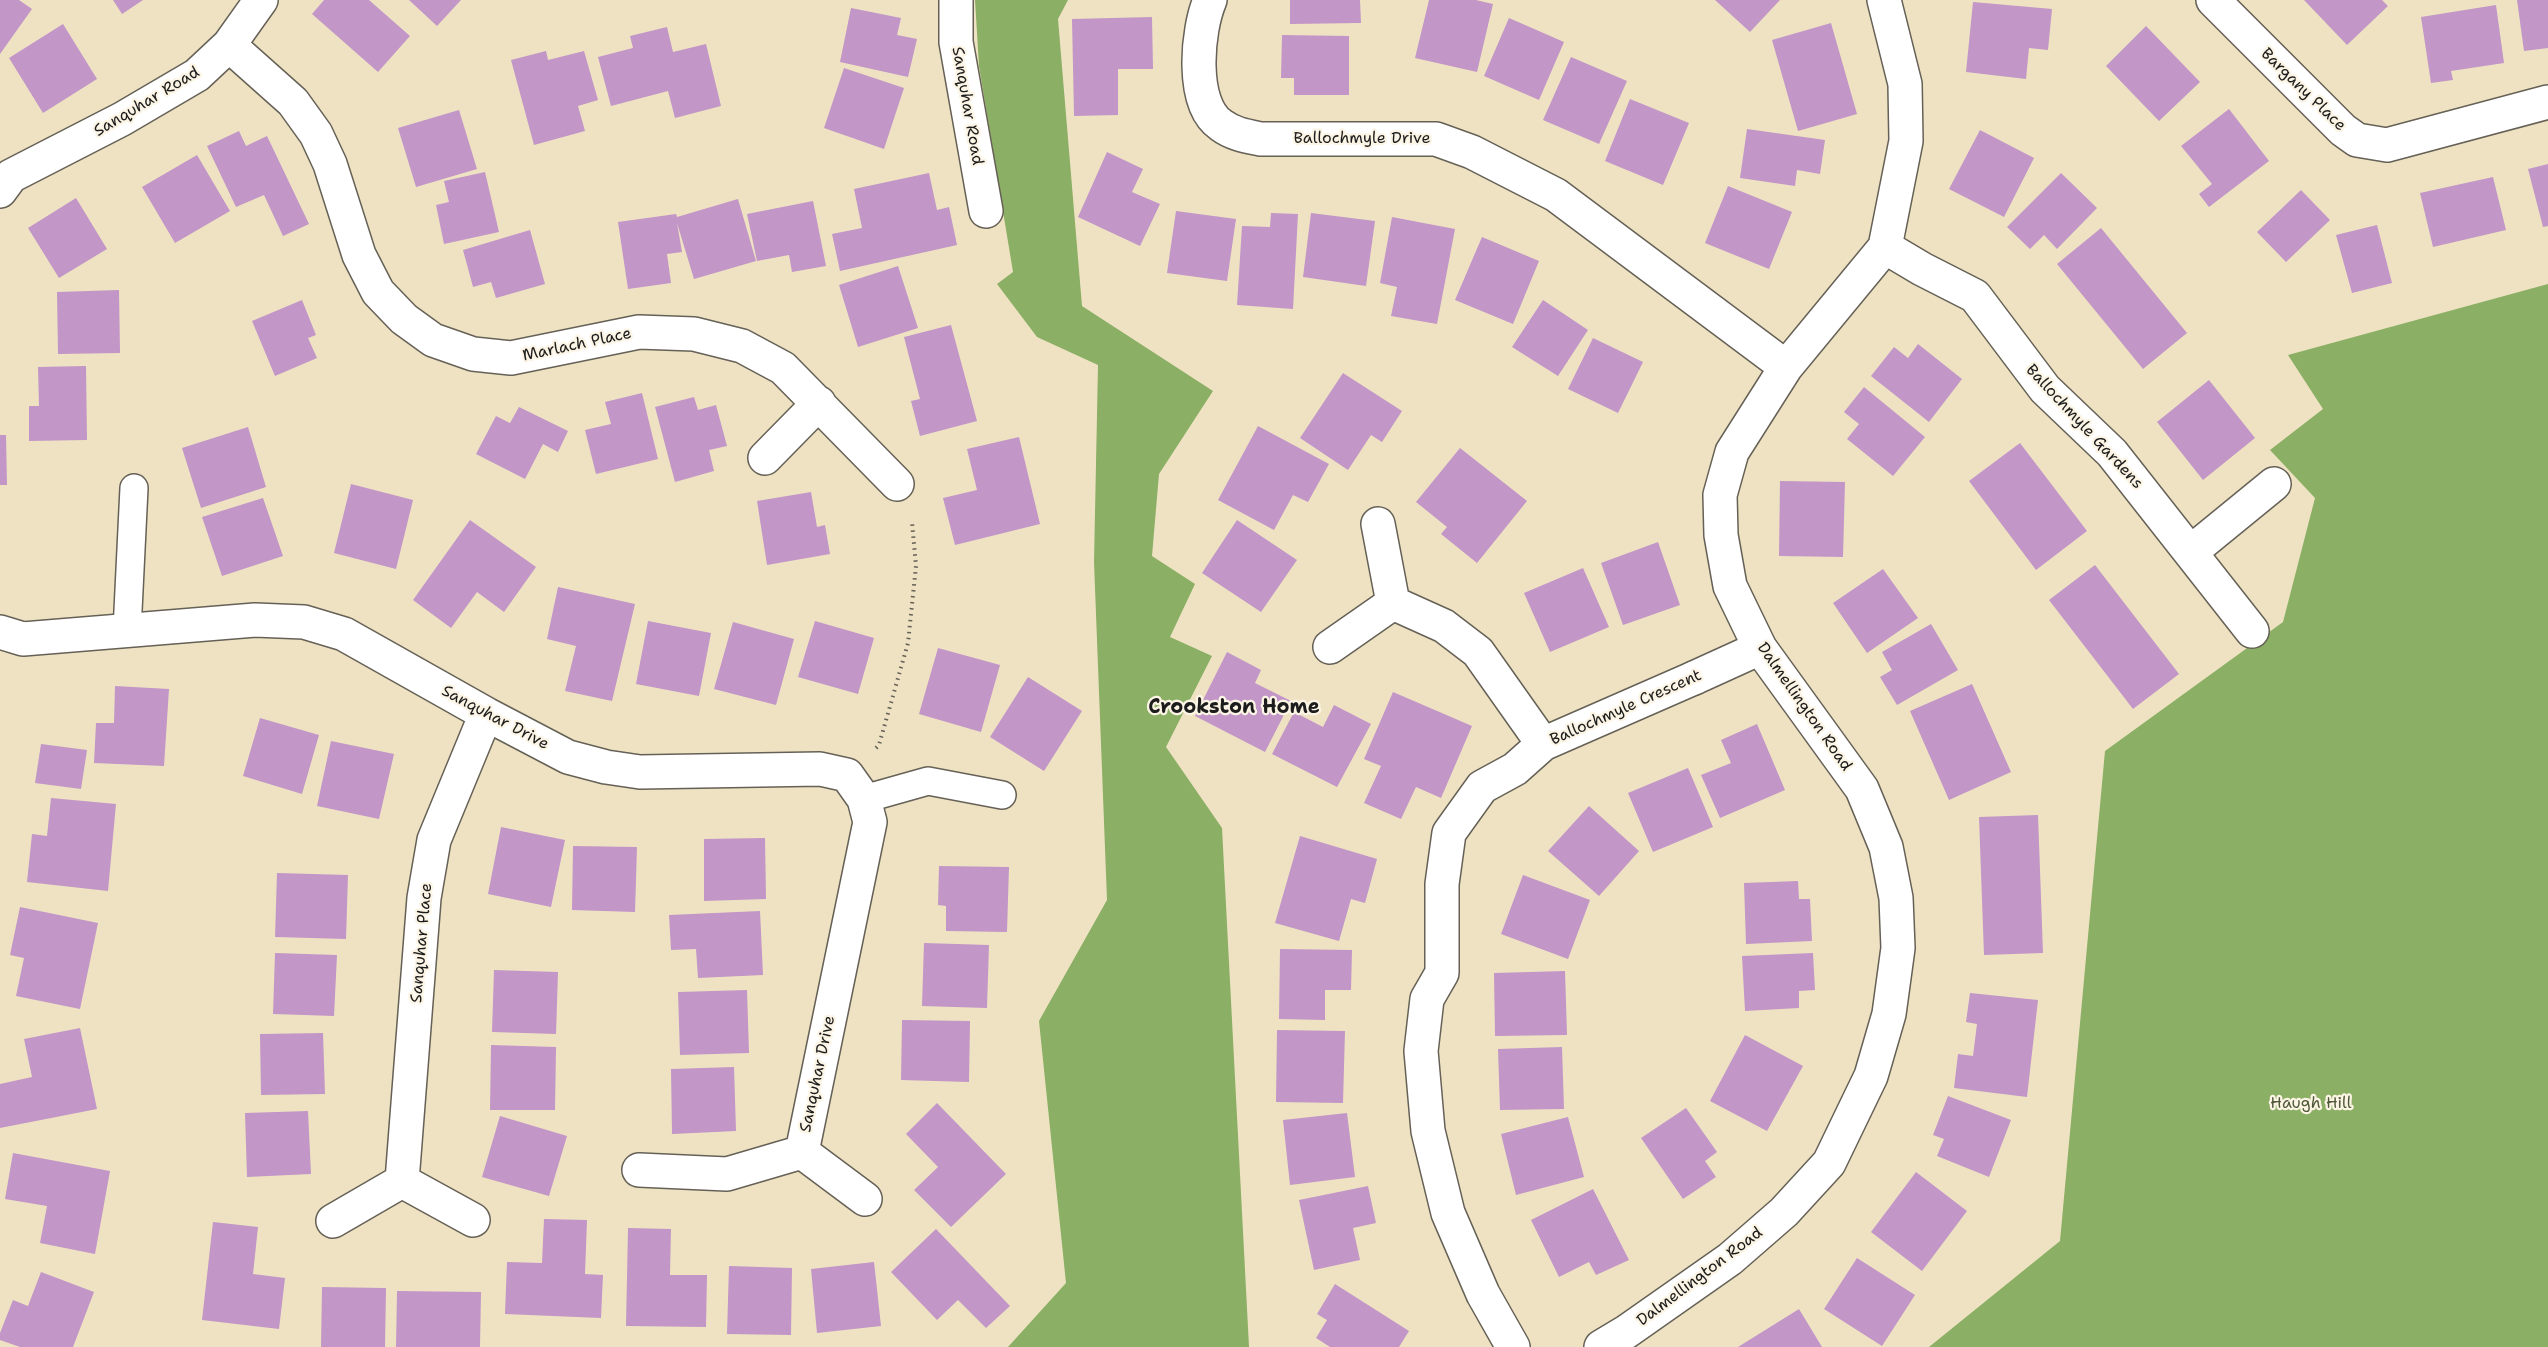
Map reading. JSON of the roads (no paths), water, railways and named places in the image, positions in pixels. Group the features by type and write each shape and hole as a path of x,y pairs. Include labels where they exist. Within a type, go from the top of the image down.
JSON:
{"street":[{"name":"Sanquhar Road","path":"4,177 122,119 197,75 229,45 261,0"},
{"name":"Sanquhar Road","path":"956,0 956,42 986,210"},
{"name":"Ballochmyle Drive","path":"1210,0 1206,10 1198,61 1204,104 1219,124 1236,134 1261,139 1436,139 1472,152 1557,195 1786,367"},
{"name":"Dalmellington Road","path":"1600,1347 1626,1332 1730,1259 1784,1212 1829,1163 1872,1076 1889,1014 1898,948 1896,898 1886,847 1862,789 1760,648 1730,586 1721,535 1720,495 1732,452 1786,367 1886,247 1906,141 1905,84 1884,0"},
{"name":"Bargany Place","path":"2213,0 2329,118 2357,140 2366,143 2387,145 2548,102"},
{"name":"Marlach Place","path":"229,45 293,102 316,134 330,164 359,255 378,292 404,319 433,340 473,354 511,358 639,332 694,334 742,345 783,368 897,484"},
{"name":"Ballochmyle Gardens","path":"1886,247 1922,269 1975,296 2045,389 2112,453 2192,551 2252,631"},
{"path":"765,458 819,403"},
{"path":"2192,551 2274,484"},
{"path":"1378,524 1393,603"},
{"path":"1330,647 1393,603"},
{"path":"1393,603 1444,626 1478,652 1543,744"},
{"name":"Sanquhar Drive","path":"0,632 23,639 255,620 304,622 344,634 568,757 606,767 640,772 820,769 855,787 870,822 802,1152 727,1174 639,1170"},
{"name":"Ballochmyle Crescent","path":"1513,1347 1483,1294 1448,1213 1428,1131 1422,1051 1427,999 1442,973 1444,950 1442,884 1449,833 1482,788 1515,769 1543,744 1760,648"},
{"name":"Sanquhar Place","path":"402,1181 424,898 434,840 486,714"},
{"path":"802,1152 865,1199"},
{"path":"333,1221 402,1181 473,1220"}],"lane":[{"path":"127,631 134,488"},
{"name":"Sanquhar Drive","path":"855,787 928,781 1002,795"}],"district":[{"name":"Crookston Home","path":"1234,708"}],"park label":[{"name":"Haugh Hill","path":"2311,1104"}]}
